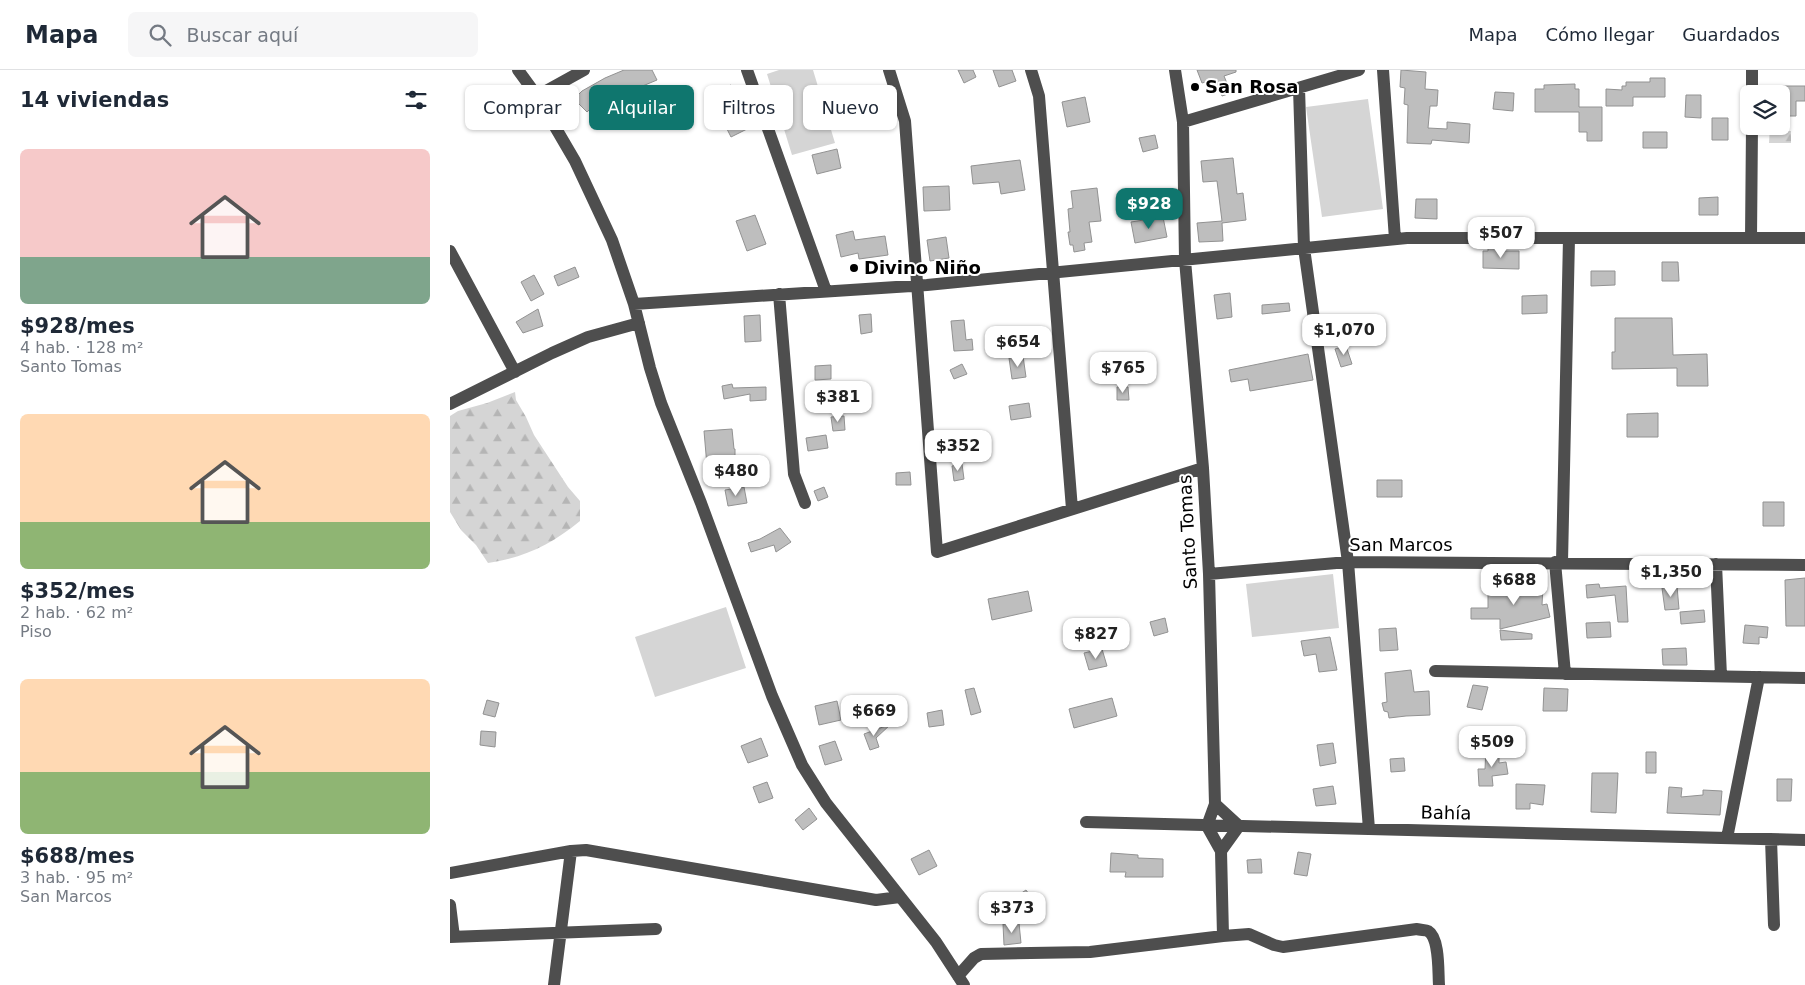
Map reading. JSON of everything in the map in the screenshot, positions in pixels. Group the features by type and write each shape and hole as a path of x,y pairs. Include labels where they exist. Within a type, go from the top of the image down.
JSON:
{"street":[{"path":"518,70 530,85"},
{"path":"557,85 584,70"},
{"path":"747,70 826,291"},
{"path":"889,70 905,121 938,552 1203,468"},
{"path":"1031,70 1039,96 1072,509"},
{"name":"Santo Tomas","path":"1175,70 1183,122 1184,260 1203,468 1208,574 1215,804 1207,826"},
{"path":"1183,122 1299,88 1318,75 1359,70"},
{"path":"1383,70 1395,239"},
{"path":"1752,70 1752,85"},
{"path":"1299,88 1304,248 1348,562 1369,829"},
{"path":"557,130 591,193 612,240 634,304 661,403 701,503 792,745 813,785 936,942 961,980 974,958 981,954 1090,952 1250,934 1283,947 1417,929 1428,931 1434,938 1437,947 1439,985"},
{"path":"1750,238 1752,135"},
{"path":"1564,674 1558,562 1569,238"},
{"path":"634,304 917,285 1395,239 1805,238"},
{"path":"450,251 515,372"},
{"path":"779,294 794,474 805,503"},
{"path":"450,404 588,337 639,323"},
{"name":"San Marcos","path":"1208,574 1348,562 1805,565"},
{"path":"1716,564 1720,676"},
{"path":"1436,671 1805,678"},
{"path":"1728,838 1760,677"},
{"path":"1215,804 1239,826 1221,851"},
{"name":"Bahía","path":"1086,822 1805,840"},
{"path":"1207,826 1221,851 1223,936"},
{"path":"1771,839 1774,926"},
{"path":"450,873 571,851 597,851 876,900 900,897"},
{"path":"554,985 571,851"},
{"path":"450,906 452,937 656,930"}],"green space":[{"path":"779,70 813,70 818,85 803,85 803,130 831,130 835,143 792,155 784,130 793,130 793,85 770,85 767,74"},
{"path":"1368,99 1383,209 1322,217 1306,107"},
{"path":"1791,131 1791,143 1769,143 1769,135 1790,135"},
{"path":"515,392 516,400 534,435 568,487 580,501 580,521 559,537 537,549 514,558 488,563 476,545 461,530 450,512 450,416 458,411 487,403"},
{"path":"1333,574 1339,628 1252,637 1246,584"},
{"path":"726,607 746,668 655,697 635,637"}],"building":[{"path":"624,70 652,70 657,80 645,85 593,85"},
{"path":"958,70 973,70 976,77 964,83"},
{"path":"993,70 1012,70 1016,81 999,87"},
{"path":"1197,70 1236,70 1236,72 1224,76 1231,93 1222,96 1216,79 1202,83"},
{"path":"1401,70 1426,72 1425,89 1438,90 1437,106 1430,106 1428,128 1447,129 1447,122 1470,124 1469,143 1432,140 1431,144 1407,143 1408,105 1404,104 1405,88 1400,87"},
{"path":"1650,78 1665,78 1665,97 1633,97 1633,106 1606,106 1606,89 1622,90 1622,86 1626,86 1626,82 1650,82"},
{"path":"1575,84 1575,89 1579,89 1579,107 1602,107 1602,141 1587,141 1587,132 1579,132 1579,112 1535,112 1535,89 1544,89 1544,85"},
{"path":"1790,86 1805,86 1805,101 1796,101 1796,116 1790,116"},
{"path":"589,87 589,110 587,112 579,104 579,94"},
{"path":"1495,92 1514,93 1513,111 1493,109"},
{"path":"1686,95 1701,95 1701,118 1685,117"},
{"path":"1085,97 1090,122 1067,127 1062,102"},
{"path":"1712,118 1728,118 1728,140 1712,140"},
{"path":"728,130 745,130 731,137"},
{"path":"1643,132 1667,132 1667,148 1643,148"},
{"path":"1155,135 1158,148 1143,152 1139,138"},
{"path":"837,149 841,168 817,174 812,155"},
{"path":"1233,158 1237,194 1243,193 1246,220 1222,223 1223,241 1199,242 1197,223 1222,221 1217,181 1203,182 1201,161"},
{"path":"1020,160 1025,190 1001,194 999,182 973,184 971,166"},
{"path":"949,186 950,210 924,211 923,187"},
{"path":"1097,188 1101,221 1089,222 1092,242 1084,243 1085,250 1074,252 1073,245 1070,245 1068,232 1070,232 1068,209 1073,208 1071,191"},
{"path":"1718,197 1718,215 1699,215 1699,198"},
{"path":"1416,199 1437,199 1437,219 1415,218"},
{"path":"755,215 766,244 747,251 736,221"},
{"path":"1163,217 1167,237 1135,243 1131,222"},
{"path":"853,231 855,240 885,236 888,255 859,259 858,253 841,257 836,235"},
{"path":"946,237 949,258 930,261 927,240"},
{"path":"1488,247 1501,248 1501,251 1519,251 1519,269 1483,268 1483,251 1488,251"},
{"path":"1662,262 1678,262 1679,281 1662,281"},
{"path":"575,267 579,277 558,286 554,276"},
{"path":"1591,271 1615,271 1615,285 1591,286"},
{"path":"534,275 544,294 531,301 521,282"},
{"path":"1230,293 1232,317 1217,319 1214,295"},
{"path":"1547,295 1547,313 1522,314 1522,296"},
{"path":"1289,303 1290,311 1262,314 1262,305"},
{"path":"538,309 543,326 523,333 516,322"},
{"path":"871,314 872,332 861,334 859,315"},
{"path":"760,315 761,341 745,342 744,316"},
{"path":"1615,318 1672,318 1673,355 1707,354 1708,386 1677,386 1677,368 1612,369 1612,352 1615,352"},
{"path":"964,320 966,340 972,339 973,350 954,351 951,321"},
{"path":"1346,346 1352,364 1341,367 1335,349"},
{"path":"1308,354 1313,380 1250,391 1248,379 1231,382 1229,370"},
{"path":"1023,356 1026,377 1012,379 1009,358"},
{"path":"962,364 967,374 954,379 950,370"},
{"path":"831,365 831,379 815,380 815,366"},
{"path":"732,384 733,388 766,387 766,400 750,401 750,394 724,399 722,386"},
{"path":"1117,387 1128,387 1129,400 1117,400"},
{"path":"831,397 831,408 818,408 818,398"},
{"path":"1029,403 1031,417 1011,420 1009,406"},
{"path":"1658,413 1658,437 1627,437 1627,414"},
{"path":"844,416 845,430 833,431 831,417"},
{"path":"732,429 735,466 707,466 704,431"},
{"path":"826,435 828,448 808,451 806,438"},
{"path":"962,464 964,479 954,481 952,466"},
{"path":"910,472 911,485 896,485 896,473"},
{"path":"1377,480 1402,480 1402,497 1377,497"},
{"path":"744,487 747,503 728,506 725,490"},
{"path":"824,487 828,497 818,501 814,491"},
{"path":"1763,502 1784,502 1784,526 1763,526"},
{"path":"780,528 791,542 776,552 774,545 751,552 748,543"},
{"path":"1805,578 1805,626 1786,626 1785,580"},
{"path":"1599,584 1600,588 1626,586 1628,622 1618,622 1615,595 1587,598 1586,585"},
{"path":"1504,586 1543,586 1542,605 1547,604 1550,617 1500,629 1500,619 1471,619 1471,608 1488,608 1488,590 1504,590"},
{"path":"1677,586 1679,609 1665,610 1662,588"},
{"path":"1028,591 1032,611 992,620 988,599"},
{"path":"1704,610 1705,622 1681,624 1680,612"},
{"path":"1165,618 1168,632 1154,636 1150,622"},
{"path":"1610,622 1611,637 1587,638 1586,623"},
{"path":"1745,625 1768,627 1767,638 1759,637 1759,644 1743,643"},
{"path":"1396,628 1398,650 1380,651 1379,629"},
{"path":"1500,630 1532,634 1532,639 1501,640"},
{"path":"1330,637 1337,670 1319,672 1316,654 1304,656 1301,641"},
{"path":"1686,648 1687,665 1663,665 1662,649"},
{"path":"1102,649 1107,666 1089,670 1084,653"},
{"path":"1411,670 1414,692 1429,691 1430,715 1389,718 1388,712 1384,711 1382,703 1387,702 1385,673"},
{"path":"1473,685 1488,687 1482,710 1467,707"},
{"path":"974,688 981,712 971,715 965,690"},
{"path":"1544,688 1568,689 1567,711 1543,711"},
{"path":"1112,698 1117,716 1074,728 1069,709"},
{"path":"487,700 499,703 495,717 483,714"},
{"path":"837,701 841,720 819,725 815,706"},
{"path":"942,710 944,725 929,727 927,713"},
{"path":"891,724 876,738 879,747 870,750 864,734"},
{"path":"481,731 496,732 495,747 480,745"},
{"path":"761,738 768,756 748,763 741,746"},
{"path":"835,741 842,760 825,765 819,746"},
{"path":"1333,743 1336,763 1320,766 1317,745"},
{"path":"1486,749 1499,750 1499,763 1506,762 1508,774 1492,776 1493,786 1479,786 1478,769 1485,769"},
{"path":"1646,752 1656,752 1656,773 1646,773"},
{"path":"1404,758 1405,771 1391,772 1390,759"},
{"path":"1592,773 1618,773 1616,813 1591,812"},
{"path":"1777,779 1792,779 1791,801 1777,801"},
{"path":"767,782 773,798 759,803 753,787"},
{"path":"1516,784 1545,785 1543,805 1530,803 1530,809 1516,809"},
{"path":"1333,786 1336,804 1316,806 1313,789"},
{"path":"1669,787 1682,788 1681,797 1703,795 1703,790 1722,791 1720,815 1667,813"},
{"path":"809,808 817,819 803,830 795,820"},
{"path":"929,850 937,866 919,875 911,859"},
{"path":"1298,852 1311,854 1307,876 1294,874"},
{"path":"1111,853 1138,855 1138,858 1163,859 1163,877 1125,877 1126,872 1110,872"},
{"path":"1261,859 1262,873 1248,873 1247,860"},
{"path":"1026,890 1036,904 1027,911 1017,896"},
{"path":"1019,923 1021,943 1004,945 1003,924"}],"place":[{"name":"San Rosa","path":"1195,87"},
{"name":"Divino Niño","path":"854,268"}]}
